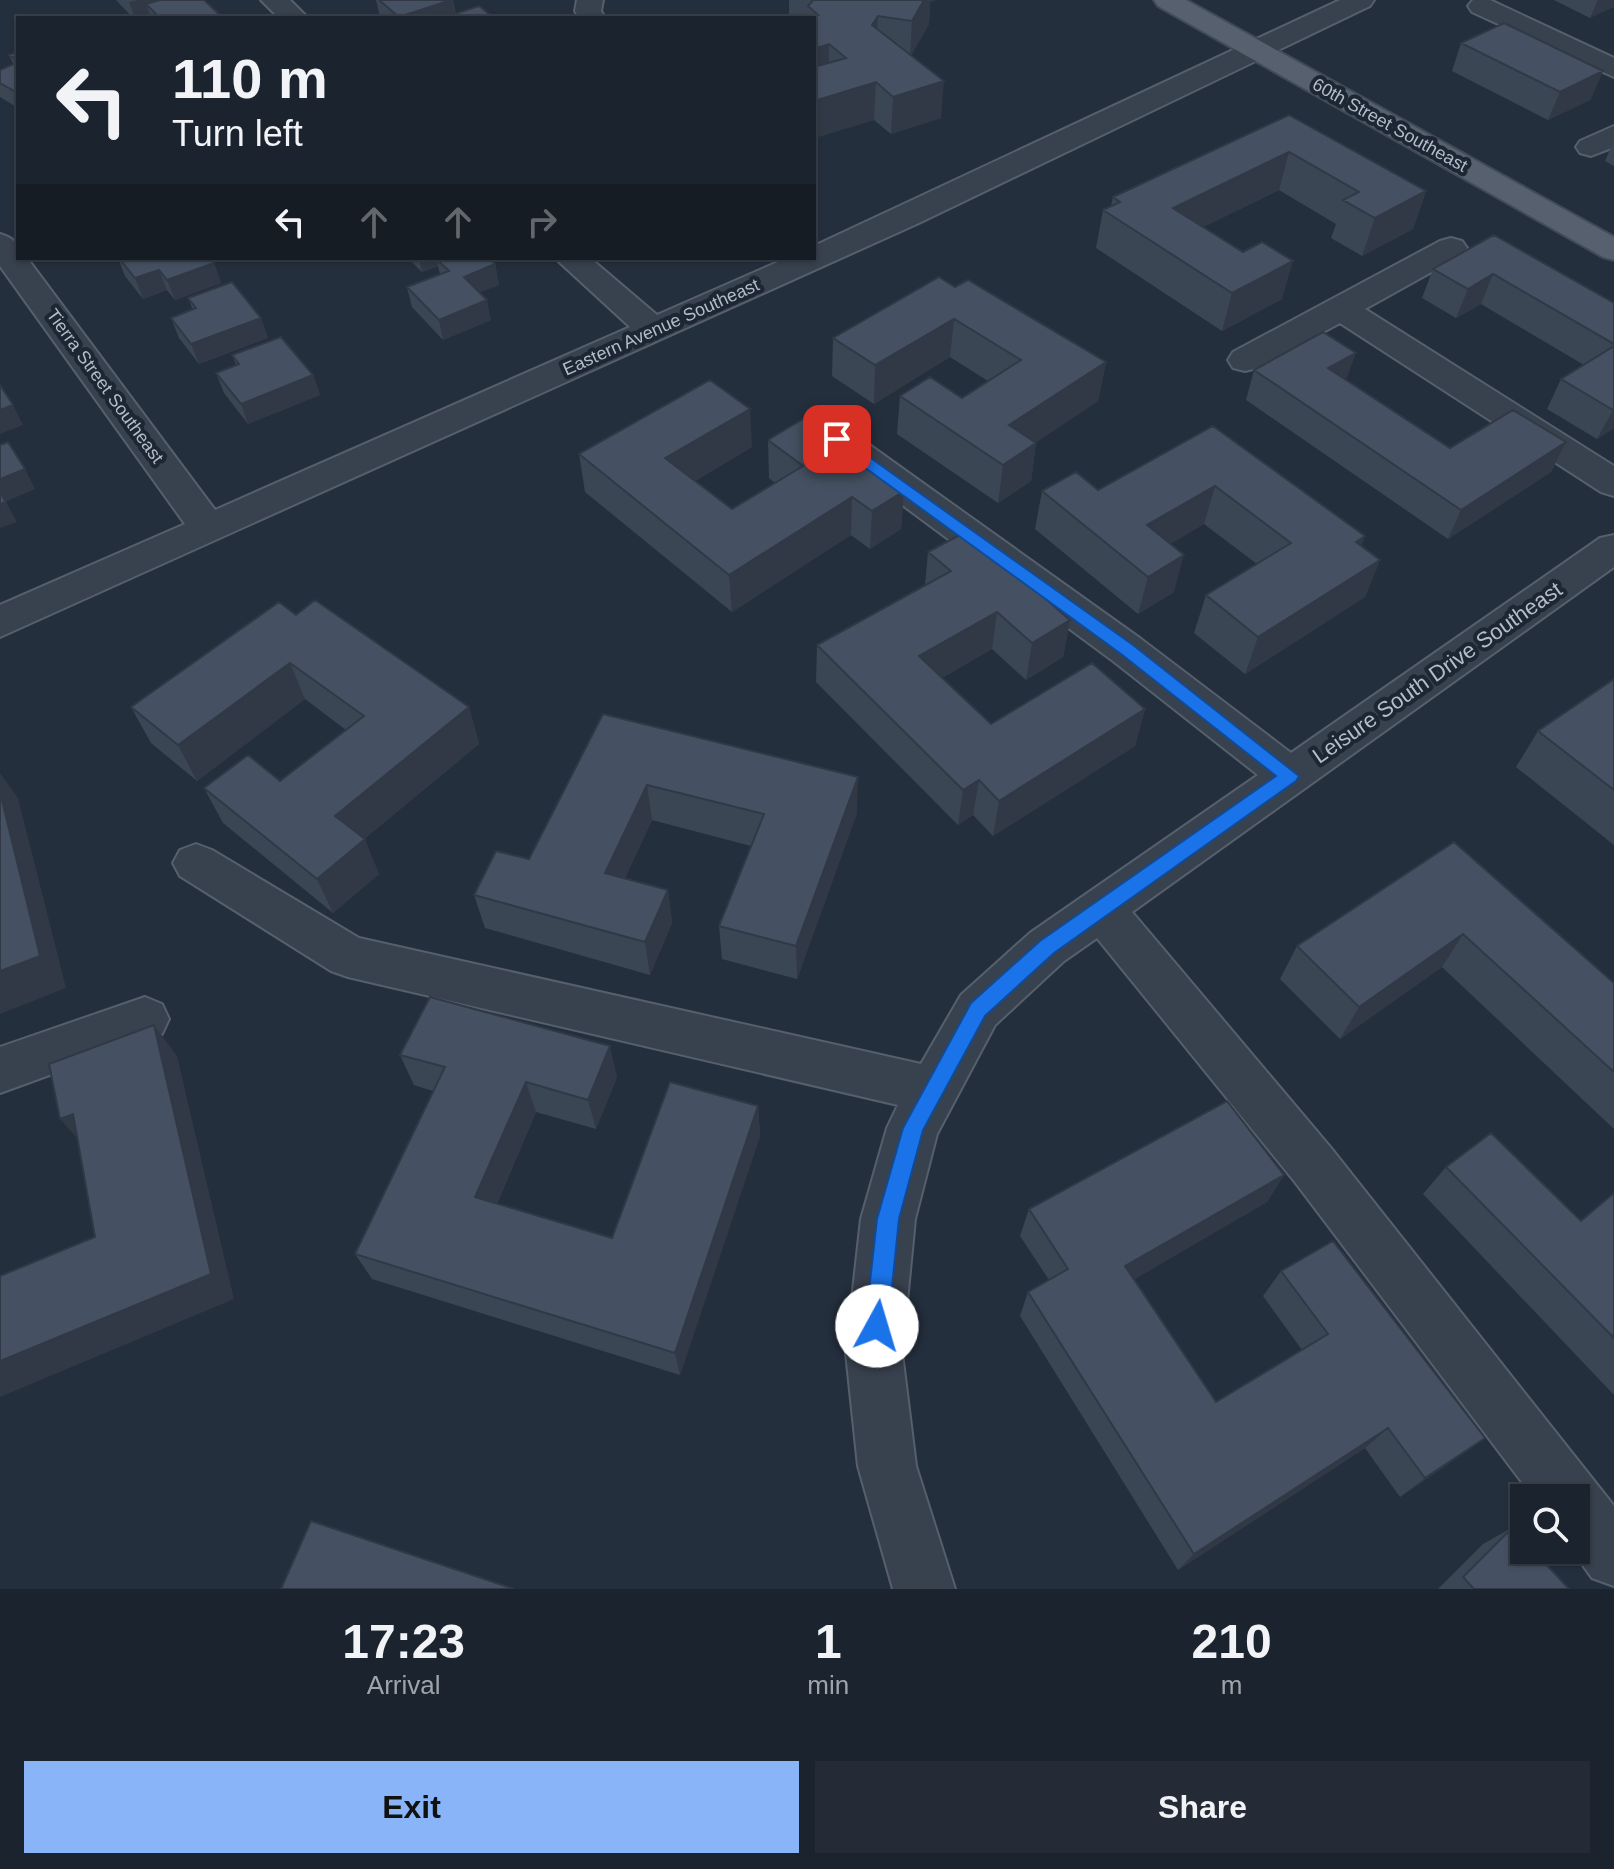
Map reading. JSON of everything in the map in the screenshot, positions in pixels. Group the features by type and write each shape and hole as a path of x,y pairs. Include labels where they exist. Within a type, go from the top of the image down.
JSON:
{"main road":[{"name":"60th Street Southeast","path":"1167,0 1614,250"}],"street":[{"path":"274,0 293,16"},
{"name":"Eastern Avenue Southeast","path":"816,258 1361,0"},
{"path":"1481,6 1608,61"},
{"name":"Tierra Street Southeast","path":"0,244 209,529"},
{"path":"1245,360 1451,248"},
{"path":"573,260 655,331"},
{"name":"Eastern Avenue Southeast","path":"0,622 811,260"},
{"path":"1341,309 1614,483"},
{"path":"837,439 1127,650 1290,776"},
{"name":"Leisure South Drive Southeast","path":"924,1589 887,1466 874,1353 888,1219 913,1128 978,1010 1047,947 1614,548"},
{"path":"196,863 348,956 932,1090"},
{"path":"1101,909 1360,1224 1560,1484"},
{"path":"0,1070 145,1019"},
{"path":"1590,1524 1614,1556"}],"building":[{"path":"160,0 204,0 221,16 158,16 146,4"},
{"path":"379,0 451,0 402,16 398,16"},
{"path":"813,0 924,0 912,21 878,16 872,25 944,81 893,97 876,82 816,100 816,66 846,58 829,44 816,48 814,16 818,15 808,6"},
{"path":"479,6 492,16 448,16"},
{"path":"1504,23 1603,71 1560,92 1461,43"},
{"path":"16,63 16,92 0,83 0,70"},
{"path":"1289,115 1426,191 1375,218 1343,200 1359,192 1289,152 1173,208 1243,252 1262,242 1293,261 1232,293 1103,210 1120,202 1113,197"},
{"path":"1494,235 1614,303 1614,344 1493,274 1468,289 1433,269"},
{"path":"121,260 212,260 214,263 167,280 159,270 135,278"},
{"path":"437,260 491,260 495,264 464,277 487,300 439,320 407,287 449,271"},
{"path":"939,277 955,287 968,280 1106,362 1009,425 1036,443 1003,465 900,396 930,377 962,398 1021,360 954,319 875,365 833,338"},
{"path":"232,282 261,318 191,344 171,318 196,308 188,298"},
{"path":"1323,332 1356,353 1328,368 1450,448 1513,410 1566,442 1461,510 1254,370"},
{"path":"281,337 313,375 241,404 216,373 239,364 232,355"},
{"path":"1614,346 1614,409 1613,410 1561,379"},
{"path":"710,380 750,409 665,458 732,509 803,466 768,440 803,419 904,491 872,511 852,497 729,575 579,454"},
{"path":"0,385 13,405 0,410"},
{"path":"1213,426 1365,536 1356,542 1380,560 1258,637 1206,595 1291,543 1215,486 1147,525 1184,555 1148,577 1042,491 1076,472 1098,490"},
{"path":"8,442 25,469 0,479 0,445"},
{"path":"967,531 1070,620 1032,643 997,612 919,656 991,724 1092,663 1145,709 999,801 979,780 963,790 817,645 951,571 928,552"},
{"path":"315,600 469,707 335,816 365,839 317,879 204,788 248,755 280,781 364,716 290,663 178,745 131,707 279,602 296,615"},
{"path":"1614,679 1614,790 1538,731"},
{"path":"603,714 858,777 796,946 719,926 764,814 647,785 605,873 668,890 645,942 474,895 496,851 529,859"},
{"path":"0,792 40,956 0,971"},
{"path":"1454,842 1614,983 1614,1072 1463,934 1359,1007 1297,946"},
{"path":"430,997 610,1046 588,1100 526,1082 475,1197 612,1238 670,1082 758,1106 675,1353 355,1254 445,1067 400,1055"},
{"path":"154,1025 211,1274 0,1361 0,1276 95,1237 73,1114 60,1119 49,1064"},
{"path":"1227,1101 1284,1175 1125,1266 1216,1402 1328,1334 1281,1271 1333,1241 1485,1438 1425,1478 1388,1428 1194,1554 1028,1292 1068,1269 1029,1209"},
{"path":"1491,1133 1581,1221 1614,1193 1614,1338 1446,1167"},
{"path":"311,1521 514,1589 281,1589"},
{"path":"1510,1530 1510,1564 1546,1564 1569,1589 1474,1589 1463,1577"}],"route":[{"path":"837,439 1127,650 1290,776 1047,947 978,1010 913,1128 888,1219 877,1326"}]}
